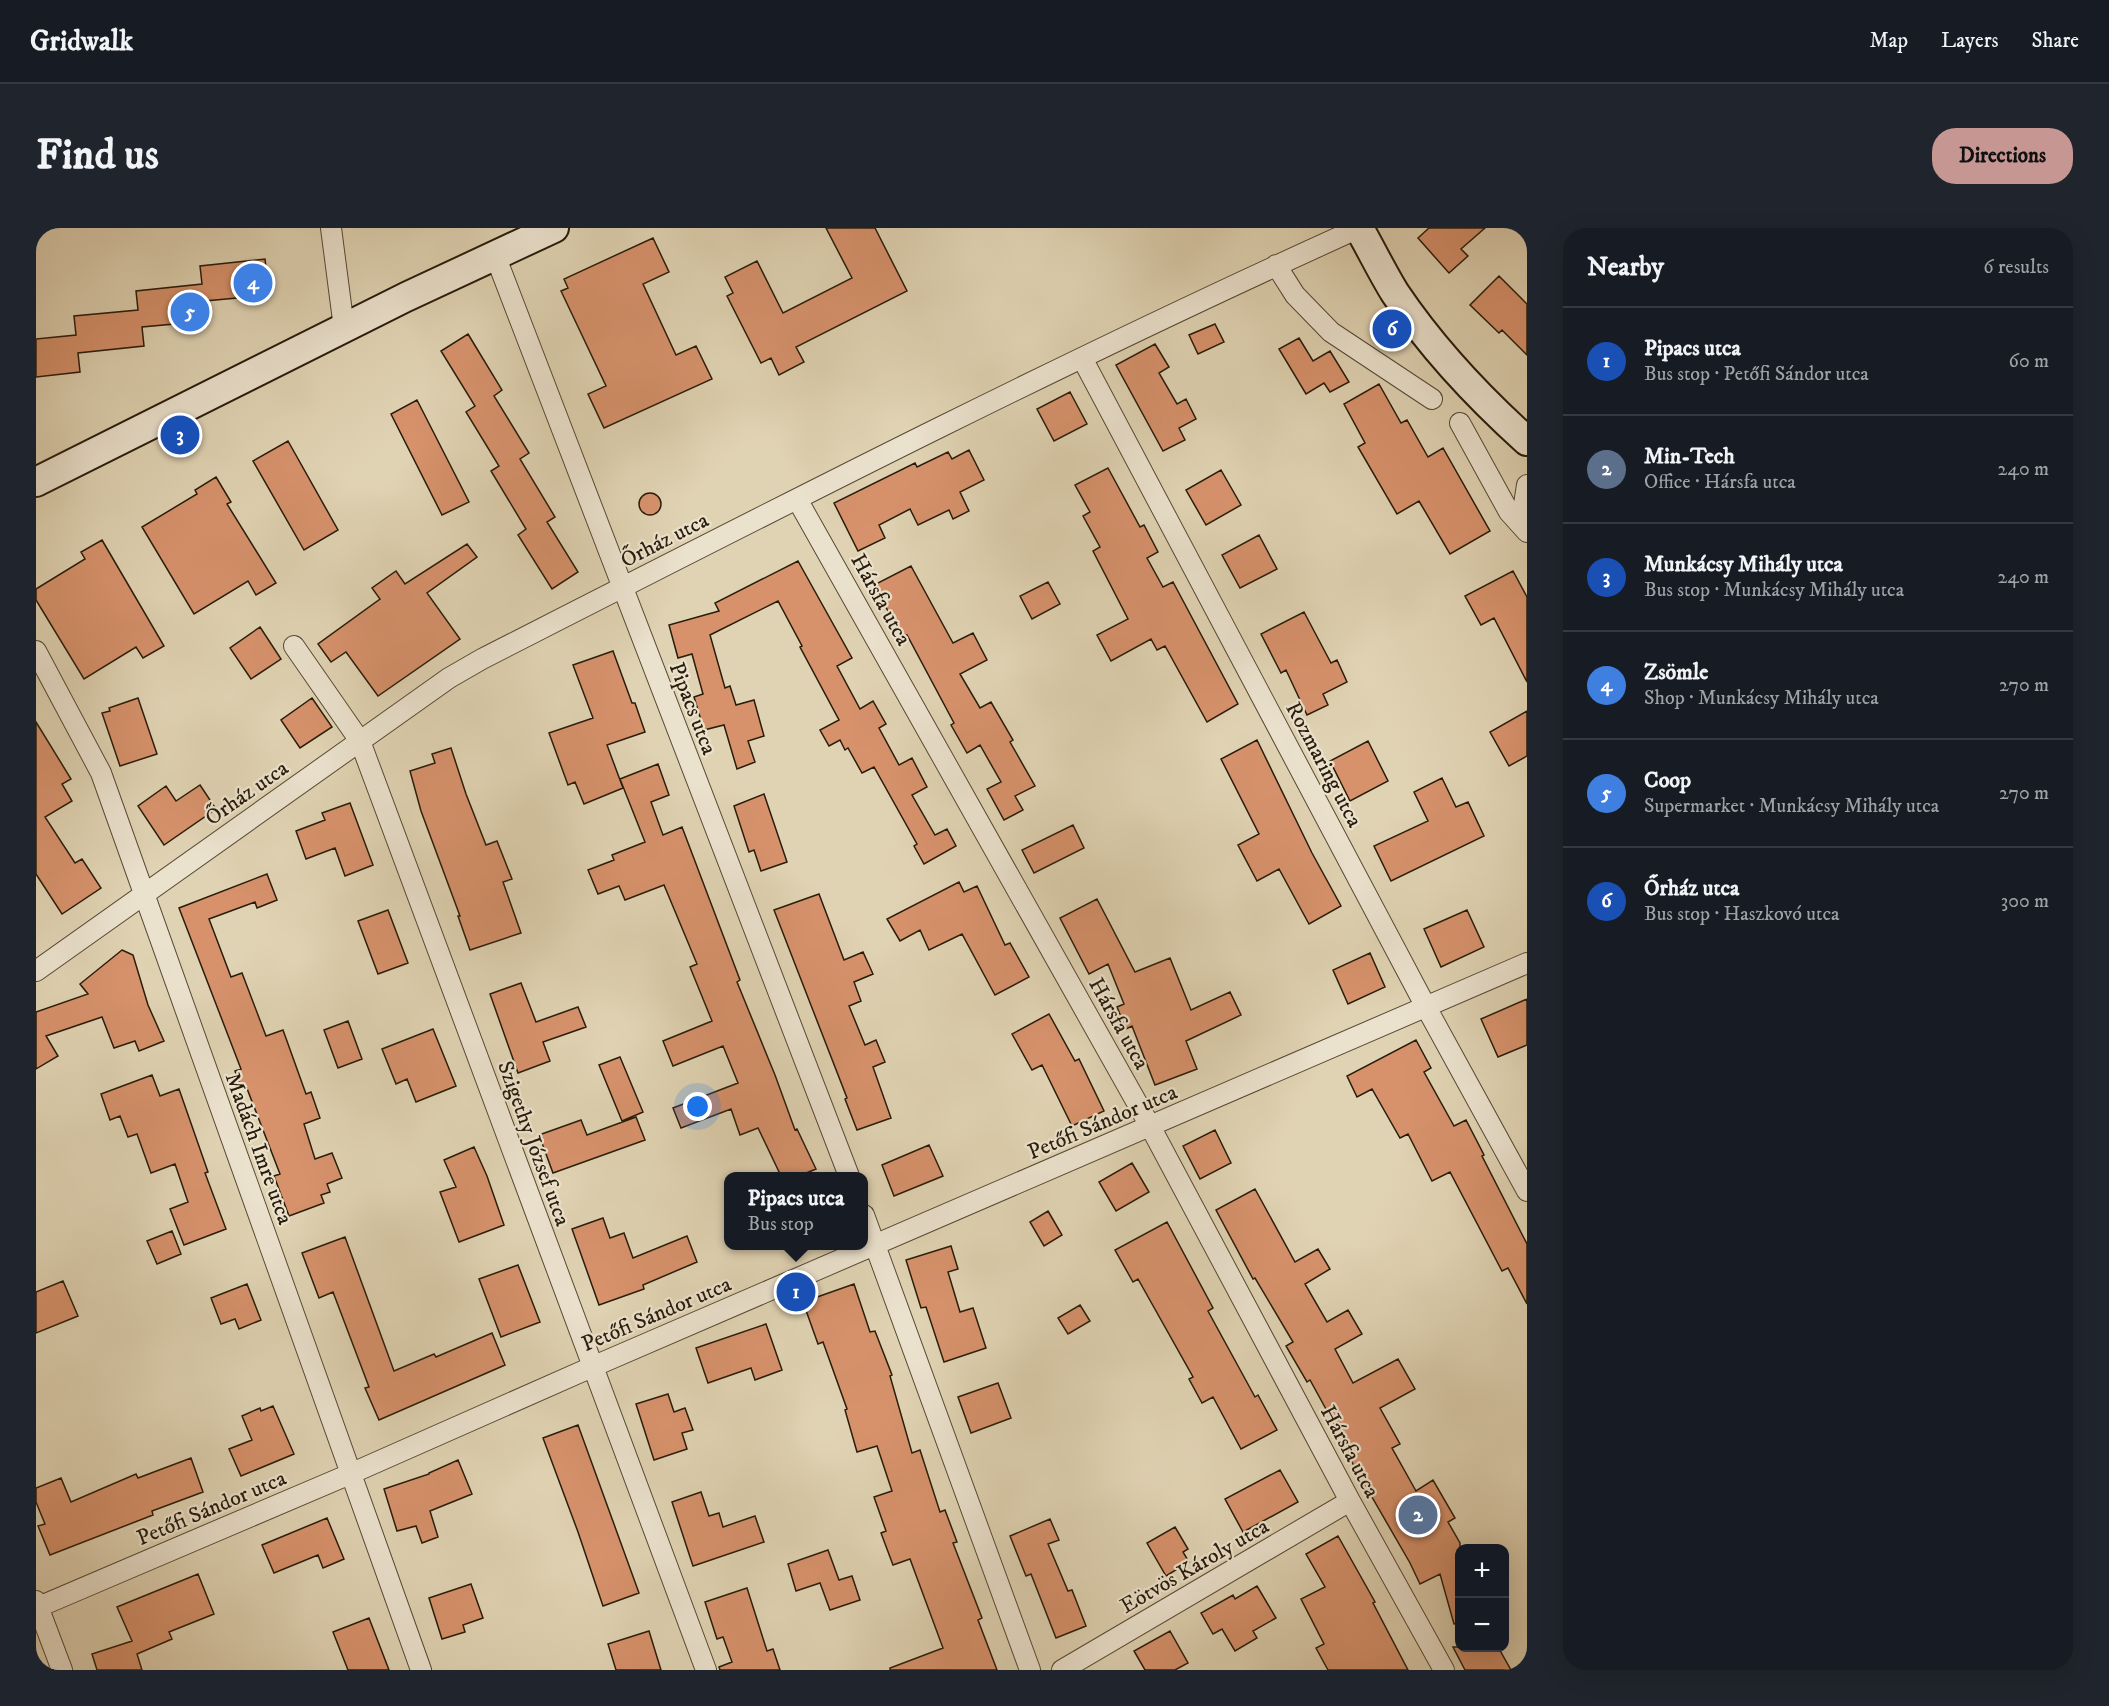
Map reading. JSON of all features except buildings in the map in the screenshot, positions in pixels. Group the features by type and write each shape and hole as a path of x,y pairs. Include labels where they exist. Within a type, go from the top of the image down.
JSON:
{"street":[{"path":"331,228 344,328"},
{"path":"36,482 344,328 554,228"},
{"path":"1359,228 1394,290 1416,323 1494,412 1527,441"},
{"name":"Őrház utca","path":"36,971 457,673 797,498 1082,358 1359,228"},
{"name":"Pipacs utca","path":"495,255 847,1172"},
{"path":"1276,265 1295,295 1331,332 1432,399"},
{"name":"Rozmaring utca","path":"1082,358 1426,1007 1527,1191"},
{"path":"1460,423 1509,512 1527,531"},
{"path":"1527,485 1523,510 1527,531"},
{"name":"Hársfa utca","path":"797,498 1150,1126 1350,1501 1444,1670"},
{"name":"Szigethy József utca","path":"294,646 360,741 705,1670"},
{"name":"Madách Imre utca","path":"36,651 101,773 421,1670"},
{"name":"Petőfi Sándor utca","path":"868,1248 1527,963"},
{"path":"868,1226 1030,1670"},
{"name":"Petőfi Sándor utca","path":"37,1605 350,1474 592,1366 863,1250"},
{"name":"Eötvös Károly utca","path":"1062,1670 1350,1501"},
{"path":"37,1605 62,1670"}],"place":[{"name":"Zsömle","path":"253,283"},
{"name":"Coop","path":"190,312"},
{"name":"Őrház utca","path":"1392,329"},
{"name":"Munkácsy Mihály utca","path":"180,435"},
{"name":"Pipacs utca","path":"796,1292"},
{"name":"Min-Tech","path":"1418,1515"}]}
